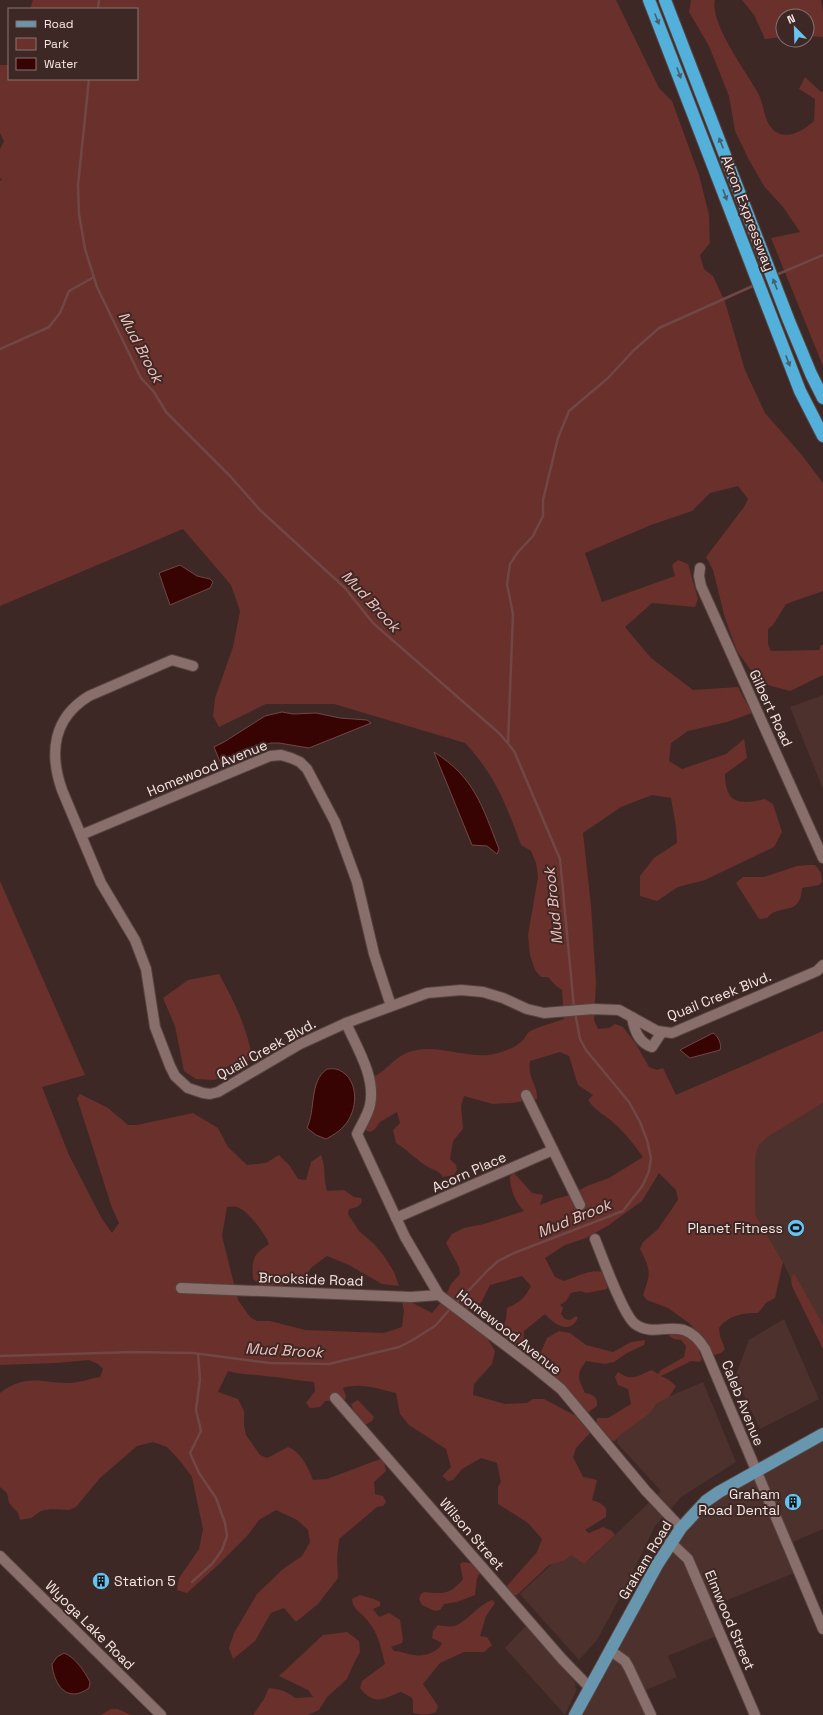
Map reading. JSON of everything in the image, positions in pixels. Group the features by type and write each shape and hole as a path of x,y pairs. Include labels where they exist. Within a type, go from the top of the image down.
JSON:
{"highway":[{"name":"Akron Expressway","path":"649,0 800,391 823,436"},
{"name":"Akron Expressway","path":"665,0 789,321 811,374 823,398"}],"main road":[{"name":"Graham Road","path":"575,1715 589,1687 611,1651 670,1542 690,1516 711,1498 823,1434"}],"street":[{"name":"Gilbert Road","path":"700,568 699,576 701,586 823,858"},
{"name":"Quail Creek Blvd.","path":"193,666 172,660 89,696 79,702 65,720 55,742 55,764 62,790 101,883 135,940 146,969 155,1027 175,1076 188,1088 210,1094 218,1092 300,1044 346,1023 427,993 461,990 483,992 503,998 528,1009 544,1013 600,1009 619,1010 657,1031 672,1033 821,971"},
{"name":"Homewood Avenue","path":"81,835 270,756 281,755 300,762 307,769 314,781 335,822 346,848 357,882 374,954 391,1006"},
{"path":"632,1017 638,1036 648,1046 652,1047 654,1045 662,1032"},
{"name":"Homewood Avenue","path":"346,1023 370,1078 370,1107 357,1134 396,1218 424,1271 441,1297 534,1367 561,1390 646,1491 681,1528"},
{"path":"526,1095 580,1205"},
{"name":"Acorn Place","path":"396,1218 553,1150"},
{"name":"Caleb Avenue","path":"595,1239 622,1305 629,1318 634,1323 643,1328 681,1329 689,1331 699,1339 711,1361 823,1629"},
{"name":"Brookside Road","path":"181,1288 441,1297"},
{"name":"Wilson Street","path":"334,1398 562,1660 589,1687"},
{"name":"Elmwood Street","path":"670,1542 688,1559 755,1715"},
{"name":"Wyoga Lake Road","path":"0,1556 161,1715"},
{"path":"611,1651 625,1661 650,1715"}],"shaded area":[{"path":"823,695 823,789 790,707"},
{"path":"823,1103 823,1348 783,1262 755,1214 755,1158 759,1145 768,1137"},
{"path":"784,1319 819,1399 760,1429 735,1377 749,1340"},
{"path":"703,1382 736,1462 681,1497 655,1526 627,1584 597,1640 579,1660 520,1594 573,1544 589,1560 661,1491 617,1443 619,1418"},
{"path":"823,1434 823,1529 788,1544 799,1571 710,1607 716,1636 668,1656 677,1677 641,1692 651,1715 584,1715 580,1705 690,1517"},
{"path":"526,1626 575,1682 576,1691 565,1715 505,1648"}],"green space":[{"path":"33,0 616,0 659,88 672,101 699,175 709,215 710,243 700,255 704,269 713,276 725,302 745,370 765,413 801,454 823,483 823,591 786,604 773,625 768,629 768,644 771,651 819,650 821,645 823,645 823,675 790,691 760,683 737,651 725,618 713,570 706,557 744,507 748,499 738,486 710,493 692,511 651,525 585,553 602,602 675,576 672,565 678,560 688,564 698,599 695,607 652,603 625,627 651,658 693,690 738,687 752,713 727,722 688,731 671,743 669,761 682,769 726,754 744,739 747,758 725,774 726,784 731,797 736,800 748,802 765,799 773,804 782,832 774,847 705,880 678,887 657,901 640,896 640,876 654,858 677,843 671,798 652,795 621,807 583,833 591,906 596,982 594,1020 598,1029 609,1028 615,1024 623,1027 636,1044 649,1067 657,1070 663,1068 676,1095 823,1031 823,1103 768,1137 759,1145 755,1158 755,1214 783,1262 775,1298 766,1303 758,1313 736,1316 727,1320 719,1328 720,1336 725,1349 721,1353 711,1356 703,1337 689,1323 668,1308 647,1300 643,1295 649,1272 640,1249 643,1242 658,1229 678,1200 676,1190 659,1173 642,1201 609,1225 586,1238 565,1245 545,1258 555,1277 564,1281 588,1272 598,1271 603,1272 608,1284 607,1289 587,1293 580,1291 571,1293 566,1301 560,1305 563,1308 561,1314 565,1319 570,1320 576,1316 578,1318 570,1326 561,1326 552,1321 545,1314 524,1331 523,1350 504,1337 503,1327 506,1319 507,1308 521,1300 531,1286 522,1276 490,1285 481,1303 462,1312 487,1338 495,1351 492,1364 474,1384 473,1395 505,1404 527,1403 533,1399 544,1399 576,1416 590,1433 576,1448 573,1457 583,1477 597,1480 592,1500 600,1503 606,1508 606,1517 585,1530 589,1533 603,1527 612,1531 615,1535 584,1564 571,1555 565,1560 549,1565 517,1595 512,1595 507,1586 537,1552 542,1539 528,1523 498,1504 498,1487 501,1482 497,1463 481,1458 462,1469 453,1480 448,1481 442,1476 451,1467 446,1449 409,1425 400,1414 396,1393 370,1387 349,1386 343,1388 346,1396 345,1400 325,1401 320,1407 310,1408 306,1403 315,1391 314,1382 228,1371 218,1392 238,1399 244,1411 246,1435 260,1455 267,1458 288,1447 293,1449 297,1452 306,1465 313,1480 327,1479 383,1458 386,1471 374,1482 375,1494 383,1496 386,1502 383,1506 377,1507 339,1539 337,1559 338,1578 318,1604 296,1622 284,1608 271,1613 255,1641 233,1659 229,1648 234,1633 257,1594 283,1569 302,1556 310,1542 308,1530 297,1520 276,1510 259,1520 247,1536 187,1593 177,1590 179,1578 199,1549 203,1529 192,1477 167,1447 153,1442 137,1446 100,1478 76,1507 69,1510 51,1509 41,1511 31,1518 20,1520 18,1513 9,1503 7,1493 0,1487 0,1393 21,1382 39,1381 67,1383 83,1381 100,1377 103,1369 98,1364 89,1360 0,1365 0,881 85,1075 42,1087 69,1155 102,1219 112,1233 119,1223 112,1208 77,1098 80,1094 108,1108 128,1125 137,1125 193,1113 218,1128 228,1147 247,1165 266,1163 279,1155 290,1166 298,1179 306,1180 311,1162 321,1155 327,1191 344,1190 354,1197 361,1198 362,1201 360,1205 349,1209 348,1214 359,1231 374,1244 384,1256 394,1272 399,1286 382,1284 349,1265 327,1256 312,1267 298,1285 261,1286 253,1279 253,1262 259,1251 269,1244 267,1239 251,1218 241,1209 237,1207 227,1207 222,1236 238,1300 250,1317 257,1321 270,1321 305,1330 384,1333 402,1327 404,1311 402,1301 409,1301 432,1313 444,1299 451,1284 460,1274 459,1267 446,1243 452,1234 464,1228 484,1224 524,1211 518,1204 512,1190 510,1176 514,1173 532,1193 543,1195 540,1205 570,1195 587,1186 609,1178 643,1157 620,1129 591,1104 588,1100 593,1095 578,1085 569,1056 560,1052 530,1061 529,1067 536,1089 537,1099 493,1104 464,1096 461,1106 463,1129 453,1141 450,1159 456,1165 457,1170 454,1175 443,1177 439,1172 417,1159 396,1143 393,1130 400,1123 397,1112 380,1122 375,1129 370,1132 365,1130 361,1125 370,1107 370,1078 376,1076 403,1055 419,1049 441,1050 474,1055 494,1054 516,1046 532,1030 564,1019 562,990 548,977 541,977 535,970 530,955 528,935 538,877 536,863 531,851 521,845 505,803 492,779 465,743 334,704 266,704 219,727 213,716 215,698 233,647 240,611 231,585 183,529 0,606 0,180 2,181 1,178 0,179 0,149 4,141 0,133 0,65 8,65 8,80 138,80 138,8 30,8"},
{"path":"691,0 715,0 715,9 723,34 758,93 767,121 773,130 783,135 793,134 802,130 814,121 815,99 799,89 805,77 821,92 823,91 823,366 771,238 800,232 783,207 764,186 735,131 729,96 709,46 689,12"},
{"path":"742,0 821,0 823,13 823,37 815,36 815,8 775,8 775,38 765,39 754,15"},
{"path":"815,865 821,873 822,882 819,885 802,888 798,903 789,908 772,913 767,918 759,919 736,883 743,877 764,877 797,866"},
{"path":"219,974 239,1014 247,1035 252,1057 233,1073 214,1080 196,1079 184,1071 175,1026 163,998 188,980"},
{"path":"794,1273 823,1325 823,1349 792,1286 791,1279"},
{"path":"559,1331 570,1333 586,1345 613,1352 631,1342 645,1340 644,1345 627,1353 614,1362 605,1364 586,1361 579,1373 579,1377 585,1393 594,1396 597,1400 597,1406 587,1413 548,1373 539,1356 547,1338"},
{"path":"671,1333 694,1337 702,1360 699,1362 691,1361 661,1376 676,1386 669,1397 656,1404 650,1413 620,1435 615,1441 609,1440 596,1426 597,1418 608,1418 631,1404 628,1389 618,1385 615,1377 618,1372 627,1377 635,1377 652,1370 658,1374 661,1370 684,1357 686,1346 681,1340 674,1339 669,1336"},
{"path":"358,1400 374,1417 372,1421 363,1426 358,1421 351,1404"},
{"path":"463,1562 476,1564 479,1568 480,1573 477,1578 475,1595 457,1602 444,1604 440,1610 435,1611 422,1605 419,1599 421,1594 424,1592 441,1593 450,1591 463,1579 460,1564"},
{"path":"360,1595 380,1602 380,1606 373,1609 379,1617 389,1613 400,1620 403,1639 402,1643 391,1647 394,1651 399,1651 410,1655 426,1655 434,1652 442,1643 432,1638 433,1631 438,1625 455,1626 465,1620 482,1605 492,1600 495,1603 486,1616 480,1636 487,1637 492,1645 484,1652 464,1652 440,1663 423,1684 438,1706 436,1712 431,1714 413,1713 413,1700 411,1697 401,1692 385,1698 375,1699 365,1694 360,1688 362,1681 385,1664 379,1641 374,1631 368,1621 354,1606 352,1599"},
{"path":"347,1632 359,1641 360,1652 347,1679 327,1697 319,1710 308,1715 253,1715 264,1699 269,1688 283,1691 295,1698 313,1697 308,1690 279,1676 323,1635"},
{"path":"111,1709 118,1709 131,1715 101,1715"}],"water":[{"path":"180,565 197,576 210,579 213,582 210,588 170,605 159,573"},
{"path":"282,712 293,714 316,713 340,718 367,720 371,723 309,748 270,743 250,753 221,764 214,747 265,716"},
{"path":"434,752 459,772 476,794 499,849 497,854 487,846 472,845"},
{"path":"713,1033 719,1040 720,1050 690,1058 680,1050"},
{"path":"327,1069 337,1069 346,1075 354,1088 355,1096 349,1120 340,1130 326,1139 316,1135 307,1128 310,1120 315,1088 321,1074"},
{"path":"64,1653 76,1661 82,1669 90,1682 89,1688 74,1694 63,1690 59,1685 53,1672 52,1664 57,1657"}],"waterway":[{"name":"Mud Brook","path":"98,8 99,0"},
{"name":"Mud Brook","path":"89,80 78,185 79,214 85,249 97,287 141,378 154,392 166,412 230,476 260,510 345,588 373,623 500,734 514,751 560,859 574,1008"},
{"path":"776,275 823,255"},
{"path":"0,349 49,327 60,313 69,291 94,277"},
{"path":"508,743 513,614 507,584 510,564 518,552 533,536 543,516 543,500 558,438 569,411 608,378 634,350 659,328 755,285"},
{"name":"Mud Brook","path":"455,1305 498,1261 514,1253 623,1211 643,1185 649,1171 651,1158 647,1140 640,1122 629,1102 586,1050 580,1039 575,1012"},
{"name":"Mud Brook","path":"0,1356 133,1352 193,1353 270,1363 329,1364 399,1347 435,1326 451,1308"},
{"path":"192,1582 212,1564 222,1550 227,1536 225,1523 216,1498 199,1473 190,1453 201,1431 196,1410 200,1379 198,1354"}],"place":[{"name":"Planet Fitness","path":"796,1228"},
{"name":"Graham Road Dental","path":"793,1502"},
{"name":"Station 5","path":"101,1581"}]}
